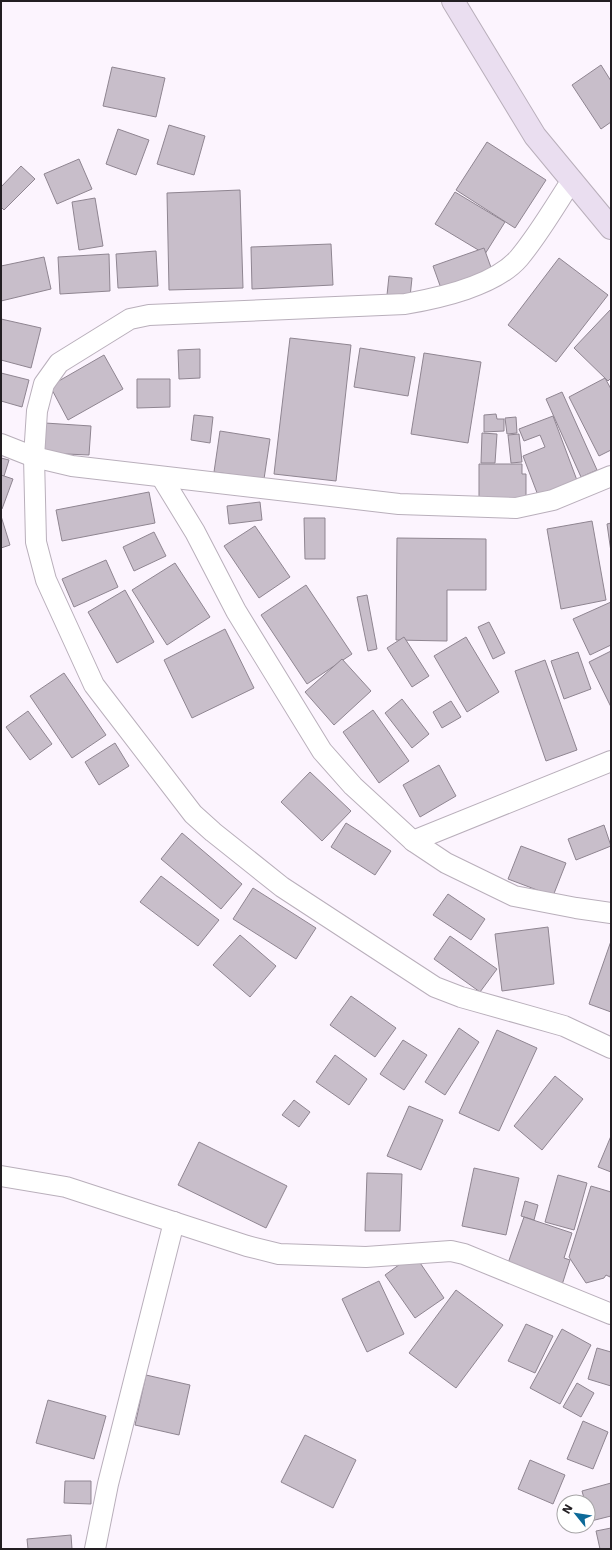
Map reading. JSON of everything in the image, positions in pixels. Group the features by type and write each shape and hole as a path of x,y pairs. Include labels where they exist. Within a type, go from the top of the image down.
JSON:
{"main road":[{"path":"454,1 536,136 611,228"}],"street":[{"path":"572,180 518,259 490,279 441,298 405,304 149,315 130,319 59,363 44,384 37,411 34,457 36,542 46,580 94,685 193,814 213,832 282,887 434,987 461,997 564,1026 611,1048"},
{"path":"1,444 34,457 72,466 162,478 399,504 516,508 553,500 611,476"},
{"path":"162,478 194,532 236,611 322,751 353,786 413,841 446,863 514,896 611,913"},
{"path":"413,841 611,761"},
{"path":"1,1176 66,1187 247,1246 279,1254 366,1257 451,1251 464,1254 611,1314"},
{"path":"95,1549 108,1484 174,1222"}],"building":[{"path":"601,65 611,81 611,122 601,129 572,85"},
{"path":"112,67 165,78 156,117 103,106"},
{"path":"169,125 205,136 194,175 157,164"},
{"path":"118,129 149,140 136,175 106,164"},
{"path":"487,142 546,180 515,228 456,190"},
{"path":"79,159 92,189 57,204 44,174"},
{"path":"21,166 35,179 4,210 1,207 1,187"},
{"path":"240,190 243,288 169,290 167,193"},
{"path":"455,192 505,222 485,254 435,224"},
{"path":"95,198 103,246 79,250 72,202"},
{"path":"331,244 333,285 252,289 251,247"},
{"path":"484,248 493,273 442,291 433,266"},
{"path":"156,251 158,286 118,288 116,254"},
{"path":"109,254 110,291 60,294 58,257"},
{"path":"44,257 51,289 1,301 1,266"},
{"path":"559,258 608,295 556,362 508,325"},
{"path":"389,276 412,278 410,297 387,295"},
{"path":"611,309 611,378 608,381 574,348"},
{"path":"1,319 41,328 31,368 1,360"},
{"path":"290,338 351,345 336,481 274,474"},
{"path":"360,348 415,357 408,396 354,387"},
{"path":"200,349 200,378 179,379 178,350"},
{"path":"424,353 481,362 468,443 411,434"},
{"path":"104,355 123,389 68,420 50,386"},
{"path":"1,373 29,380 22,407 1,401"},
{"path":"605,378 611,389 611,450 599,456 569,397"},
{"path":"137,379 170,379 170,407 137,408"},
{"path":"562,392 597,470 581,477 546,399"},
{"path":"496,414 497,419 504,419 504,431 484,432 484,415"},
{"path":"194,415 213,417 210,443 191,440"},
{"path":"553,416 578,483 539,498 523,456 545,447 540,435 524,441 519,429"},
{"path":"516,417 517,433 507,434 505,418"},
{"path":"45,423 91,426 89,455 43,453"},
{"path":"220,431 270,439 264,479 214,472"},
{"path":"482,433 497,434 495,463 481,463"},
{"path":"519,434 522,462 511,463 508,435"},
{"path":"1,458 9,460 4,476 1,475"},
{"path":"479,464 522,464 522,474 526,474 526,500 479,500"},
{"path":"1,475 13,479 2,509 1,509"},
{"path":"149,492 155,523 62,541 56,510"},
{"path":"260,502 262,520 229,524 227,506"},
{"path":"1,516 10,545 1,548"},
{"path":"304,518 325,518 325,559 305,559"},
{"path":"592,521 606,600 561,609 547,529"},
{"path":"611,523 611,552 607,524"},
{"path":"255,526 290,577 259,598 224,546"},
{"path":"154,532 166,556 134,571 123,547"},
{"path":"397,538 486,539 486,590 447,590 447,641 396,640"},
{"path":"106,560 118,587 74,607 62,579"},
{"path":"175,563 210,617 167,645 132,590"},
{"path":"306,585 352,654 307,684 261,615"},
{"path":"125,590 154,642 117,663 88,612"},
{"path":"367,595 377,649 368,651 357,597"},
{"path":"611,602 611,645 590,655 573,619"},
{"path":"489,622 505,653 493,659 478,627"},
{"path":"225,629 254,688 192,718 164,660"},
{"path":"404,637 429,676 412,687 387,648"},
{"path":"466,637 499,692 467,712 434,656"},
{"path":"611,651 611,707 589,662"},
{"path":"578,652 591,689 564,699 551,661"},
{"path":"342,659 371,691 334,725 305,692"},
{"path":"545,660 577,750 546,761 515,671"},
{"path":"64,673 106,735 72,758 30,696"},
{"path":"402,699 429,734 412,748 385,713"},
{"path":"451,701 461,717 442,728 433,712"},
{"path":"373,710 409,761 379,783 343,732"},
{"path":"28,711 52,744 30,760 6,727"},
{"path":"115,743 129,766 99,785 85,762"},
{"path":"439,765 456,796 420,817 403,785"},
{"path":"310,772 351,811 322,841 281,802"},
{"path":"346,823 391,851 375,875 331,847"},
{"path":"604,825 611,846 576,860 568,839"},
{"path":"182,833 242,884 221,909 161,859"},
{"path":"521,846 566,863 553,896 508,879"},
{"path":"161,876 219,920 198,946 140,902"},
{"path":"253,888 316,928 296,959 233,919"},
{"path":"448,894 485,919 471,940 433,915"},
{"path":"548,927 554,984 502,991 495,934"},
{"path":"240,935 276,966 250,997 213,965"},
{"path":"450,936 497,969 480,992 434,959"},
{"path":"611,941 611,1012 589,1004"},
{"path":"351,996 396,1028 375,1057 330,1025"},
{"path":"459,1028 479,1042 445,1095 425,1082"},
{"path":"497,1030 537,1048 499,1131 459,1113"},
{"path":"403,1040 427,1055 404,1090 380,1074"},
{"path":"335,1055 367,1079 349,1105 316,1082"},
{"path":"555,1076 583,1099 542,1150 514,1126"},
{"path":"294,1100 310,1112 299,1127 282,1115"},
{"path":"409,1106 443,1120 421,1170 387,1156"},
{"path":"611,1136 611,1172 598,1167"},
{"path":"199,1142 287,1186 266,1228 178,1185"},
{"path":"474,1168 519,1178 506,1235 462,1226"},
{"path":"367,1173 402,1174 400,1231 365,1231"},
{"path":"558,1175 587,1183 574,1230 545,1222"},
{"path":"591,1186 611,1192 611,1272 610,1277 606,1275 604,1278 586,1283 569,1257"},
{"path":"525,1201 538,1205 534,1220 521,1216"},
{"path":"524,1217 572,1233 564,1258 570,1260 561,1288 506,1269"},
{"path":"414,1254 444,1298 415,1318 385,1275"},
{"path":"379,1281 404,1334 367,1352 342,1299"},
{"path":"456,1290 503,1325 456,1388 409,1353"},
{"path":"526,1324 553,1336 535,1373 508,1361"},
{"path":"562,1329 591,1345 560,1404 530,1388"},
{"path":"597,1348 611,1352 611,1386 588,1379"},
{"path":"146,1375 190,1385 179,1435 135,1425"},
{"path":"577,1383 594,1393 581,1417 563,1407"},
{"path":"48,1400 106,1416 94,1459 36,1443"},
{"path":"583,1421 608,1432 593,1469 567,1459"},
{"path":"305,1435 356,1460 333,1508 281,1482"},
{"path":"530,1460 565,1475 553,1504 518,1489"},
{"path":"65,1481 91,1481 91,1504 64,1503"},
{"path":"611,1483 611,1516 596,1520 596,1494 583,1494 582,1491"},
{"path":"611,1528 611,1549 600,1549 596,1531"},
{"path":"71,1535 72,1549 28,1549 27,1539"}]}
